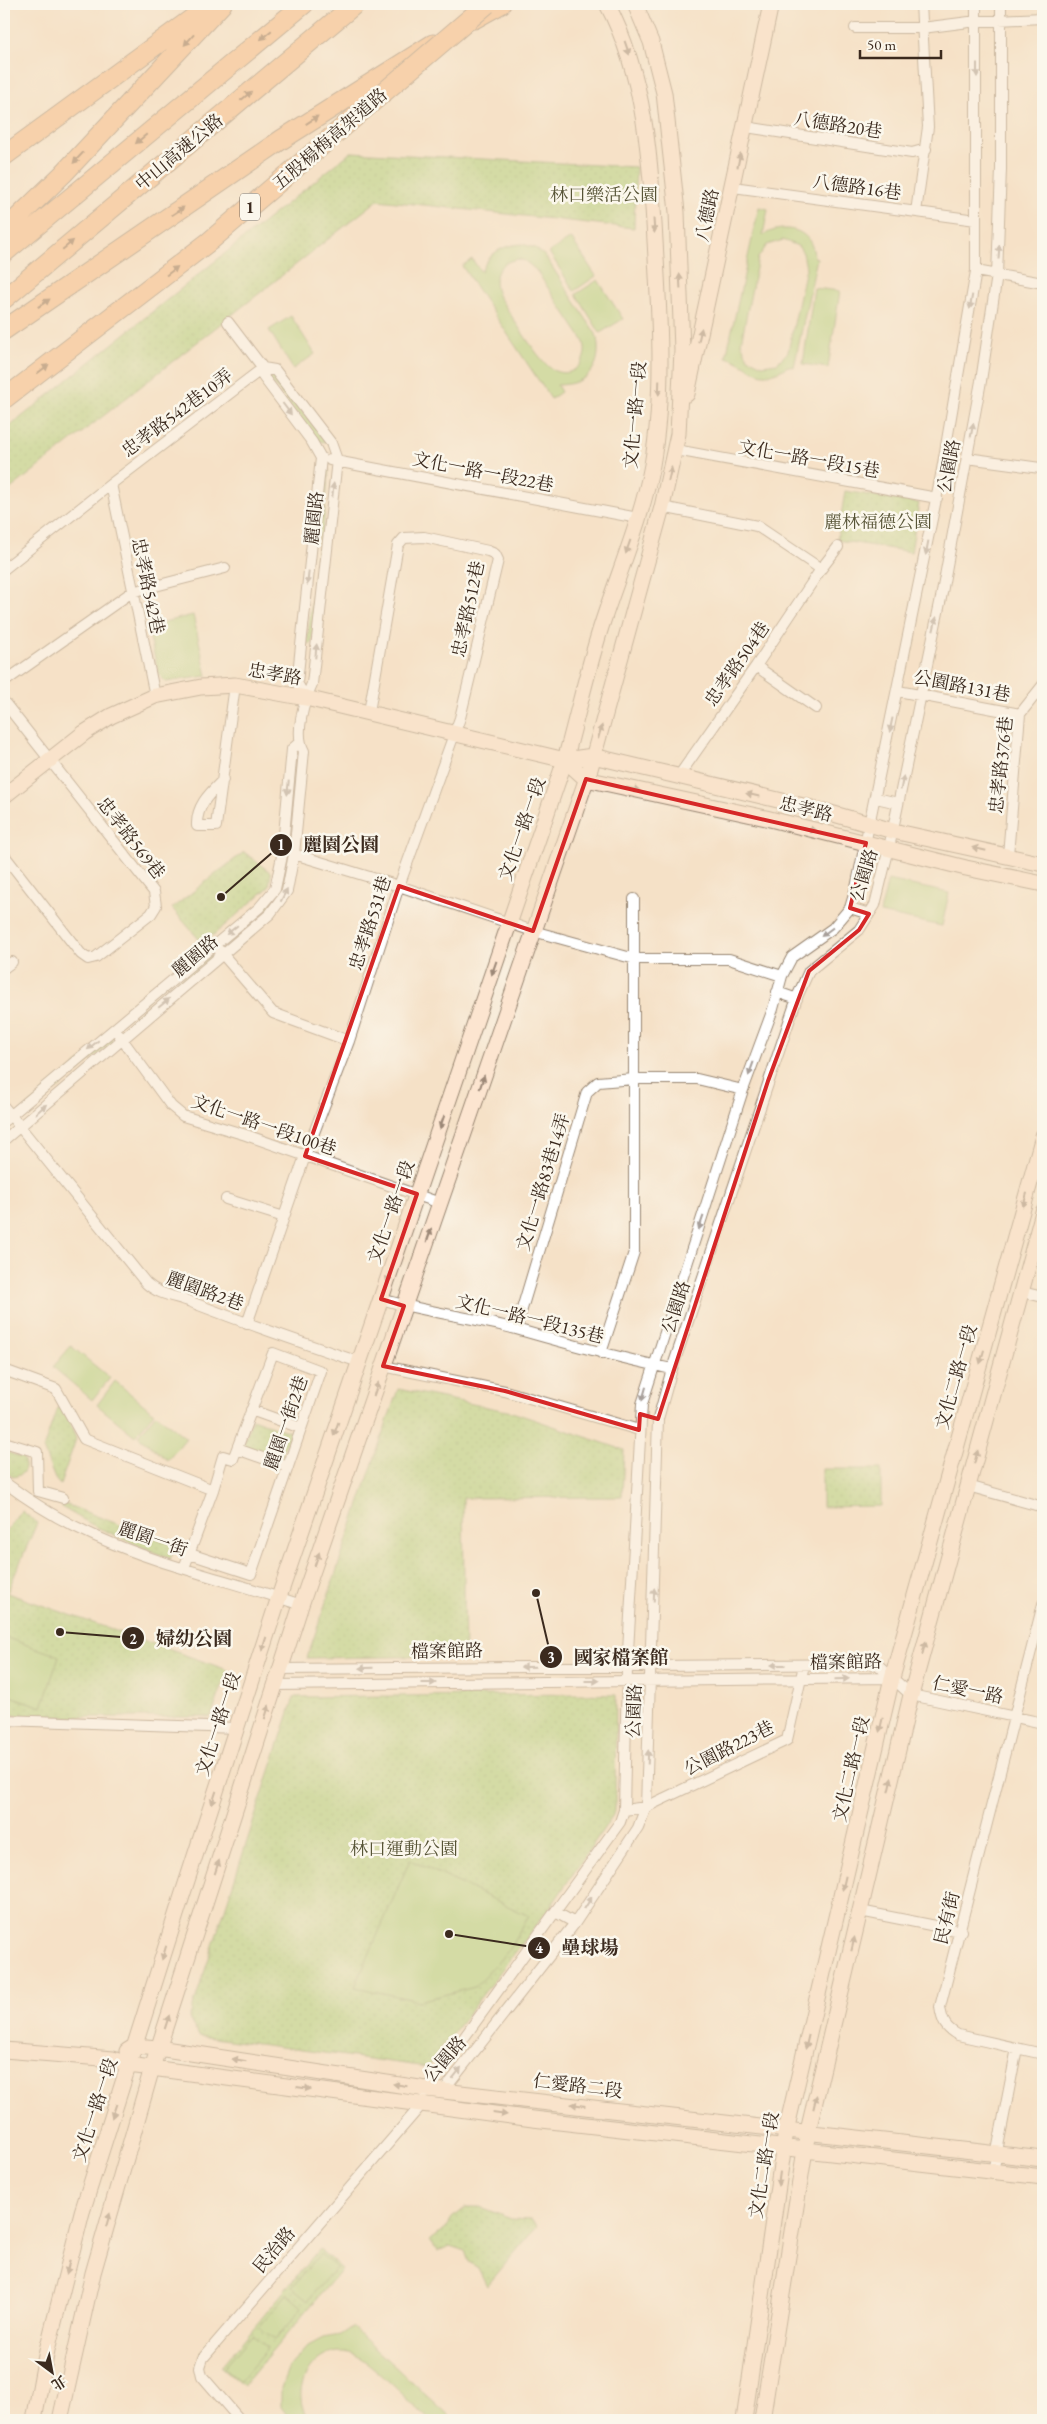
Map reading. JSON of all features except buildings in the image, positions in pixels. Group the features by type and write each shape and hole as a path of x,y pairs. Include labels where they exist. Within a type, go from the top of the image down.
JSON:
{"highway":[{"path":"4,156 213,4"},
{"path":"4,231 63,174 222,4"},
{"name":"中山高速公路","path":"4,254 304,4"},
{"name":"中山高速公路","path":"4,299 354,4"},
{"name":"五股楊梅高架道路","path":"4,399 210,242 487,4"},
{"path":"4,330 281,140 414,54 501,4"},
{"path":"414,54 440,44 514,4"}],"main road":[{"name":"文化一路一段","path":"34,2420 47,2350 82,2212 279,1597 565,760 602,623 638,518 652,465 659,396 660,338 650,168 638,86 627,49 608,4"},
{"path":"635,4 657,62"},
{"path":"60,2420 93,2273 158,2048 301,1605 586,779 662,507 676,450 682,350 677,212 669,125 650,19 645,4"},
{"name":"八德路","path":"678,434 746,127 763,33 771,4"},
{"name":"忠孝路","path":"4,796 84,733 111,716 155,696 201,687 235,686 306,698 369,712 565,760 593,756 820,810 893,831 1043,864"},
{"name":"忠孝路","path":"565,760 586,779 766,818 966,868 1043,884"},
{"name":"文化二路一段","path":"744,2420 786,2131 892,1678 1043,1136"},
{"path":"762,2420 808,2131 911,1695 1043,1212"},
{"path":"113,2059 135,2046"},
{"name":"仁愛路二段","path":"135,2046 426,2089 445,2089 786,2131 808,2131 1043,2158"},
{"path":"4,2050 113,2059 129,2065 420,2105 1043,2178"}],"street":[{"path":"916,212 928,127 921,4"},
{"name":"公園路","path":"420,2105 426,2089 557,1913 620,1822 624,1810 626,1681 640,1414 653,1365 782,976 792,956 833,928 850,908 866,843 936,498 976,270 976,4"},
{"name":"公園路","path":"420,2105 445,2089 575,1923 638,1828 646,1807 652,1666 658,1419 672,1369 797,999 809,971 859,930 875,906 893,831 919,695 941,598 967,458 997,275 1001,169 1001,4"},
{"path":"855,28 922,28 977,21 1043,18"},
{"name":"八德路20巷","path":"746,127 912,153 926,149"},
{"name":"八德路16巷","path":"732,187 976,220"},
{"path":"976,270 1043,283"},
{"path":"228,322 264,368 264,378 312,442 321,458"},
{"path":"264,368 275,370 330,443 336,460"},
{"name":"忠孝路542巷10弄","path":"4,569 111,484 264,368"},
{"name":"文化一路一段15巷","path":"676,450 936,498"},
{"name":"文化一路一段22巷","path":"321,458 638,518"},
{"name":"麗園路","path":"306,698 297,683 321,458"},
{"path":"967,458 1040,468 1043,466"},
{"name":"麗園路","path":"6,1114 259,908 275,889 282,856 292,749 299,743 306,698 312,684 336,460"},
{"name":"忠孝路542巷","path":"111,484 155,696"},
{"path":"662,507 757,526 821,569"},
{"name":"忠孝路512巷","path":"369,712 398,545 404,538 412,536 488,550 495,554 498,560 460,718 454,732"},
{"name":"忠孝路504巷","path":"678,777 838,547"},
{"path":"4,682 132,592 225,568"},
{"path":"756,666 816,708"},
{"name":"忠孝路376巷","path":"1008,855 1020,714 1043,685"},
{"path":"223,780 235,686"},
{"name":"公園路131巷","path":"898,691 1020,714"},
{"path":"4,702 50,761"},
{"name":"忠孝路531巷","path":"247,1324 305,1156 349,1041 400,886 454,732"},
{"name":"麗園路","path":"4,1140 279,904 287,891 294,854 304,751 299,743"},
{"name":"忠孝路569巷","path":"4,855 80,954 88,959 96,957 151,914 156,906 154,892 50,761"},
{"path":"876,798 898,802"},
{"path":"294,854 400,886 533,931 635,959 729,959 782,976"},
{"path":"601,1353 634,1252 634,899"},
{"path":"850,908 869,914"},
{"path":"214,944 273,1013 349,1041"},
{"path":"777,992 797,999"},
{"name":"文化一路一段100巷","path":"113,1028 171,1106 183,1116 440,1203"},
{"name":"文化一路83巷14弄","path":"516,1330 587,1092 598,1082 634,1079 697,1079 743,1090"},
{"name":"麗園路2巷","path":"6,1114 20,1126 146,1283 156,1292 185,1300 247,1324 359,1362"},
{"path":"716,1178 734,1183"},
{"path":"226,1199 284,1217"},
{"path":"1022,1292 1043,1297"},
{"name":"文化一路一段135巷","path":"381,1298 404,1306 516,1330 601,1353 672,1369"},
{"name":"麗園一街2巷","path":"190,1554 251,1574 321,1371 273,1353 237,1449"},
{"path":"383,1366 505,1391 639,1430"},
{"path":"4,1370 56,1389 84,1439 213,1490"},
{"path":"251,1410 301,1428"},
{"path":"640,1414 658,1419"},
{"path":"4,1442 38,1452 38,1491 63,1498"},
{"path":"184,1568 213,1490 223,1456 233,1459 237,1449 288,1467"},
{"name":"麗園一街","path":"4,1482 34,1504 95,1536 184,1568 301,1605"},
{"path":"968,1486 1043,1507"},
{"name":"民有街","path":"1043,1604 1013,1717 961,1931 940,2007 942,2019 947,2029 958,2035 1043,2054"},
{"name":"檔案館路","path":"280,1669 877,1664 892,1678"},
{"name":"公園路223巷","path":"646,1807 787,1740 804,1665"},
{"name":"檔案館路","path":"276,1685 892,1678"},
{"name":"仁愛一路","path":"892,1678 911,1695 1043,1724"},
{"path":"4,1720 237,1728"},
{"path":"624,1810 646,1807"},
{"path":"860,1910 961,1931"},
{"path":"557,1913 575,1923"},
{"path":"464,2038 478,2047"},
{"path":"993,2172 1017,2048"},
{"name":"民治路","path":"240,2420 202,2376 200,2367 203,2358 420,2105"}],"highlighted area":[{"path":"586,779 866,843 850,908 869,914 859,930 809,971 768,1081 658,1419 640,1414 639,1430 505,1391 383,1366 404,1306 381,1299 417,1194 305,1156 399,886 533,931"}],"green space":[{"name":"林口樂活公園","path":"351,152 636,167 634,228 378,200 4,494 4,431"},
{"path":"759,207 768,209 763,235 780,229 796,231 803,234 809,240 814,257 817,258 794,367 788,366 778,372 762,374 726,357","holes":["783,240 798,246 803,253 806,268 788,352 777,363 762,365 748,358 741,343 758,258 767,245"]},
{"path":"571,238 596,276 574,291 549,252"},
{"path":"523,244 535,248 545,256 596,334 598,355 592,371 578,381 557,385 561,392 551,399 462,266 472,259 481,272 484,265 497,251","holes":["518,259 525,261 536,270 583,340 585,347 583,360 580,365 569,372 562,373 549,367 526,337 496,290 497,272 500,268"]},
{"path":"598,280 623,319 600,333 576,294"},
{"path":"814,288 840,291 828,368 803,364"},
{"path":"291,316 315,354 293,369 269,330"},
{"path":"270,373 275,376 325,440 324,442 319,441 269,379"},
{"path":"329,469 312,643 309,645 307,642 326,472"},
{"name":"麗林福德公園","path":"845,491 919,503 911,552 837,540"},
{"path":"193,615 207,676 166,682 159,675 147,626"},
{"path":"299,750 290,843 288,845 285,842"},
{"path":"244,852 271,873 269,887 203,944 172,908"},
{"path":"287,862 289,865 283,891 276,903 225,946 222,943 269,902 284,864"},
{"path":"888,880 949,893 942,926 880,913"},
{"path":"211,955 210,959 132,1026 129,1024 129,1021 207,956"},
{"path":"108,1038 113,1039 112,1042 23,1119 20,1118 19,1114"},
{"path":"71,1346 110,1378 92,1400 53,1367"},
{"path":"115,1381 154,1413 135,1436 97,1405"},
{"path":"398,1389 512,1412 624,1450 622,1497 463,1498 465,1656 307,1658"},
{"path":"61,1407 66,1411 76,1439 60,1485 55,1479 43,1449 57,1408"},
{"path":"156,1414 186,1438 168,1460 138,1436"},
{"path":"252,1419 290,1432 281,1459 243,1446"},
{"path":"4,1451 23,1458 25,1468 20,1475 13,1477 4,1471"},
{"path":"822,1469 881,1469 881,1506 822,1507"},
{"path":"62,1503 176,1546 170,1559 96,1527 61,1507"},
{"path":"22,1511 37,1523 7,1593 228,1670 211,1717 35,1717 4,1714 4,1534"},
{"path":"4,1637 59,1656 42,1707 4,1694"},
{"name":"林口運動公園","path":"616,1695 615,1812 554,1902 427,2067 199,2036 189,2019 294,1697"},
{"path":"410,1860 529,1916 507,1952 475,1987 419,2001 355,1987"},
{"path":"465,2207 480,2207 511,2219 530,2220 537,2226 487,2286 478,2268 469,2262 465,2251 450,2246 438,2251 430,2240 446,2228 452,2218"},
{"path":"319,2249 342,2269 243,2386 221,2367"},
{"path":"320,2254 336,2267 308,2300 292,2287"},
{"path":"287,2294 302,2307 275,2340 259,2327"},
{"path":"352,2327 453,2420 430,2420 363,2360 355,2355 341,2352 329,2354 318,2361 309,2370 303,2382 301,2395 303,2408 310,2420 291,2420 281,2407 281,2388 289,2367 308,2346 323,2338 340,2335"},
{"path":"252,2335 268,2348 240,2381 224,2368"}],"place":[{"name":"麗園公園","path":"221,897"},
{"name":"國家檔案館","path":"536,1593"},
{"name":"婦幼公園","path":"60,1632"},
{"name":"壘球場","path":"449,1934"}]}
